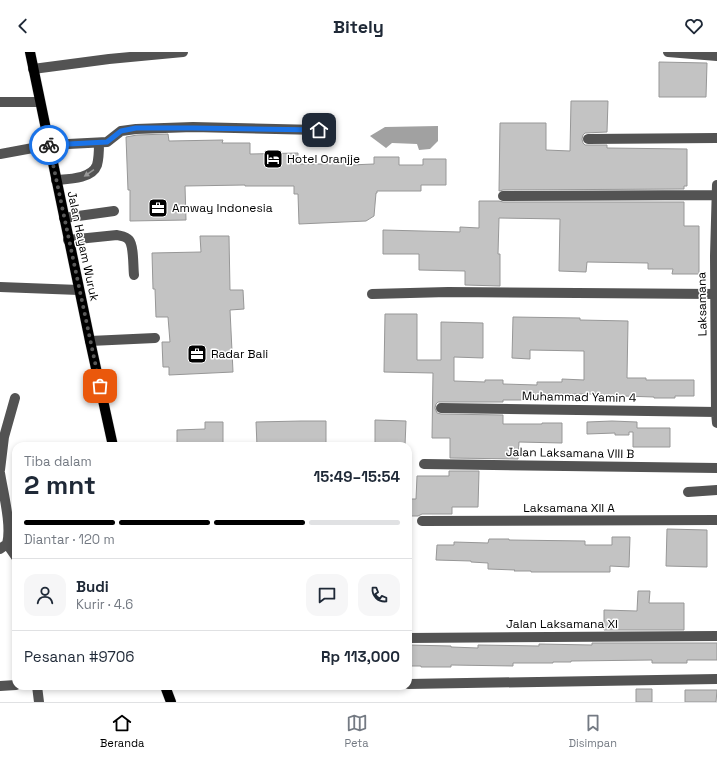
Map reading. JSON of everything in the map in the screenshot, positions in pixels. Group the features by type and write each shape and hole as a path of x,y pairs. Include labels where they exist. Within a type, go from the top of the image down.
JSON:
{"main road":[{"name":"Jalan Hayam Wuruk","path":"30,52 32,69 68,240 112,442"},
{"path":"166,690 171,702"}],"street":[{"path":"32,69 109,59 184,52"},
{"path":"668,52 717,56"},
{"path":"0,102 40,102"},
{"path":"0,154 49,145 107,142 121,131 136,128 319,130"},
{"path":"588,139 717,138"},
{"path":"56,180 78,179 88,175 96,167 99,156 99,143"},
{"name":"Laksamana","path":"717,185 715,294 717,423"},
{"path":"503,196 717,195"},
{"path":"64,218 114,211"},
{"path":"68,240 117,235 124,237 129,240 131,246 134,275"},
{"path":"0,288 79,290"},
{"path":"372,294 448,292 715,294"},
{"path":"90,341 155,338"},
{"path":"0,470 4,437 15,398"},
{"name":"Muhammad Yamin 4","path":"441,408 717,412"},
{"name":"Jalan Laksamana VIII B","path":"424,464 717,468"},
{"path":"0,473 12,527 4,546 12,553"},
{"path":"688,492 717,490"},
{"name":"Laksamana XII A","path":"422,521 717,520"},
{"name":"Jalan Laksamana XI","path":"412,638 717,636"},
{"path":"412,684 717,679"},
{"path":"0,686 12,685"},
{"path":"38,690 39,702"}],"shaded area":[{"path":"438,126 438,141 430,149 419,150 417,144 392,143 386,148 370,136 385,127"}],"building":[{"path":"659,62 707,63 706,97 659,97"},
{"path":"571,101 608,101 607,132 585,133 582,139 585,145 607,145 607,148 687,149 687,186 684,186 684,189 499,191 500,123 546,123 546,150 570,151"},
{"path":"168,134 169,141 223,140 222,143 250,143 250,154 298,153 298,164 327,164 327,158 350,158 350,165 374,164 374,157 399,157 399,165 423,165 423,159 446,159 446,185 421,185 421,191 377,191 374,216 366,221 299,224 298,194 294,194 294,186 185,186 186,220 130,221 130,190 128,190 126,137 137,135"},
{"path":"479,201 684,202 684,226 699,226 699,274 672,274 673,269 648,269 648,263 587,262 586,272 559,271 560,219 499,218 498,254 500,254 500,286 465,285 465,271 419,270 419,254 383,254 383,230 460,232 460,227 479,228"},
{"path":"200,236 229,236 230,290 243,290 244,309 230,310 233,372 169,375 169,367 163,367 162,342 170,342 168,317 156,317 155,289 153,289 152,253 201,252"},
{"path":"385,314 417,314 417,360 441,360 441,322 483,323 483,358 454,357 454,381 485,382 485,380 503,380 503,384 537,385 537,382 562,382 562,379 584,380 584,351 530,350 530,359 512,358 513,317 580,318 580,320 628,321 627,378 646,378 646,380 694,380 694,396 654,398 623,396 623,398 602,397 602,394 553,394 553,400 438,402 435,408 437,413 441,414 503,415 503,424 562,423 562,443 519,442 518,459 450,458 450,438 432,438 433,373 384,372"},
{"path":"375,420 406,421 405,442 375,442"},
{"path":"326,421 326,442 257,442 256,422"},
{"path":"205,422 223,422 223,442 177,442 177,430 205,429"},
{"path":"587,422 637,422 637,428 670,428 670,447 633,447 633,432 629,432 629,435 615,435 615,433 587,434"},
{"path":"449,471 479,471 478,507 452,507 452,514 422,514 412,516 412,499 416,499 417,476 449,476"},
{"path":"667,529 707,530 707,567 666,566"},
{"path":"612,537 630,537 629,567 610,566 610,572 531,572 488,569 488,563 436,560 437,545 454,545 454,542 488,543 489,539 509,539 585,541 585,545 612,545"},
{"path":"638,591 650,591 649,603 684,603 684,630 604,630 604,610 637,611"},
{"path":"592,643 717,643 717,660 687,660 687,663 652,663 652,660 513,663 513,666 412,666 412,645 478,648 478,645 592,645"},
{"path":"636,689 652,689 652,702 636,702"},
{"path":"685,690 717,690 716,702 685,702"}],"way so far":[{"path":"49,145 100,386"}],"place":[{"name":"Hotel Oranjje","path":"273,159"},
{"name":"Amway Indonesia","path":"158,208"},
{"name":"Radar Bali","path":"197,354"}],"route":[{"path":"49,145 107,142 121,131 136,128 319,130"}]}
